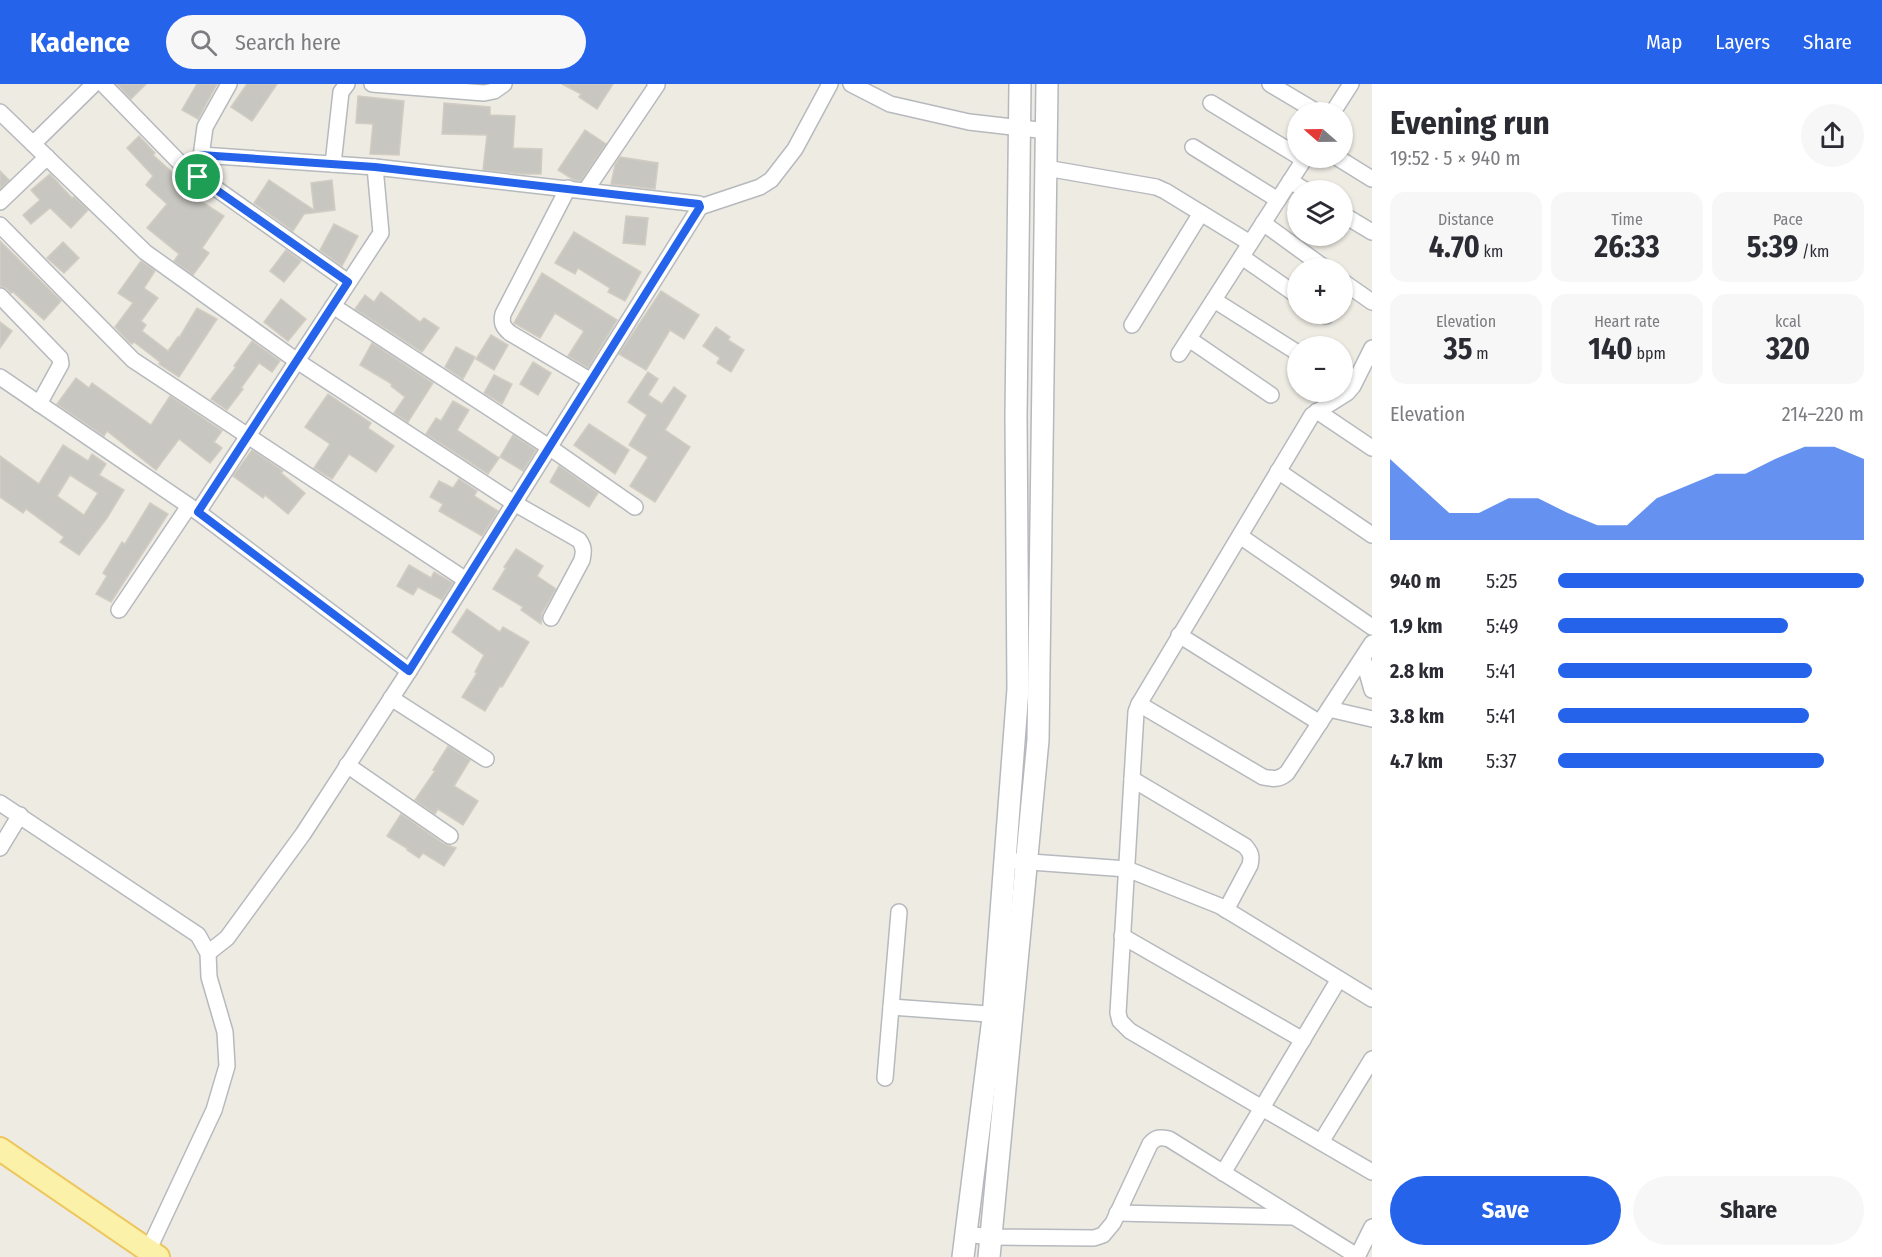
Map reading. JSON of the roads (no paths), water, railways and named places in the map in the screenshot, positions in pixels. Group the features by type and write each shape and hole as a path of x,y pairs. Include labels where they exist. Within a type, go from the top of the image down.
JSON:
{"main road":[{"path":"0,1149 146,1255"},
{"path":"0,1164 146,1255"}],"street":[{"path":"33,144 94,84"},
{"path":"103,84 180,163 348,282"},
{"path":"198,177 207,121 229,84"},
{"path":"333,164 341,92 347,84"},
{"path":"372,84 484,93 494,91 504,84"},
{"path":"586,190 657,85 655,84"},
{"path":"208,952 227,938 303,834 409,671 700,207 766,184 798,145 830,84"},
{"path":"851,84 890,104 962,121 1047,131"},
{"path":"990,1247 1003,1015 1005,860 1018,689 1016,417 1020,84"},
{"path":"963,1257 1027,861 1038,740 1047,84"},
{"path":"1270,84 1300,102"},
{"path":"1339,102 1351,84"},
{"path":"1211,104 1287,149"},
{"path":"0,112 145,252 297,361 514,503 579,540 584,551 582,560 551,618"},
{"path":"1193,147 1278,200"},
{"path":"201,155 375,167 586,190 699,204 700,207"},
{"path":"0,202 47,158"},
{"path":"119,610 248,435 381,233 375,167"},
{"path":"1353,167 1372,179"},
{"path":"1046,168 1155,187 1250,243"},
{"path":"1179,354 1287,186"},
{"path":"568,188 503,314 502,322 504,328 510,333 591,381"},
{"path":"1132,325 1201,213"},
{"path":"1353,221 1372,232"},
{"path":"1263,223 1311,258"},
{"path":"0,225 133,360 466,580"},
{"path":"1242,257 1287,288"},
{"path":"1353,289 1372,302"},
{"path":"0,296 60,358 61,364 39,404"},
{"path":"1214,300 1287,345"},
{"path":"333,306 549,447 635,507"},
{"path":"1189,339 1271,395"},
{"path":"1372,348 1353,386 1347,393 1312,415 1139,704 1136,712 1118,1013 1124,1026 1372,1172"},
{"path":"0,377 194,509 409,671"},
{"path":"1317,411 1372,448"},
{"path":"1278,471 1372,535"},
{"path":"1240,536 1372,627"},
{"path":"1017,589 1040,588"},
{"path":"1179,636 1320,723"},
{"path":"1139,704 1263,777 1281,778 1287,773 1372,643"},
{"path":"1363,657 1372,690"},
{"path":"391,698 486,759"},
{"path":"1329,709 1372,719"},
{"path":"348,765 450,836"},
{"path":"1132,779 1245,846 1250,852 1252,858 1250,865 1226,909"},
{"path":"0,803 198,935 208,952 209,976 225,1032 227,1066 214,1110 146,1255"},
{"path":"0,848 20,815"},
{"path":"1005,860 1127,869 1226,909 1372,999"},
{"path":"885,1078 899,912"},
{"path":"1122,936 1303,1040"},
{"path":"1223,1173 1339,979"},
{"path":"891,1007 1003,1015"},
{"path":"1321,1142 1372,1059"},
{"path":"966,1234 990,1247 1094,1238 1109,1229 1149,1144 1155,1139 1169,1139 1357,1256 1372,1227"},
{"path":"1117,1213 1294,1217"}]}
